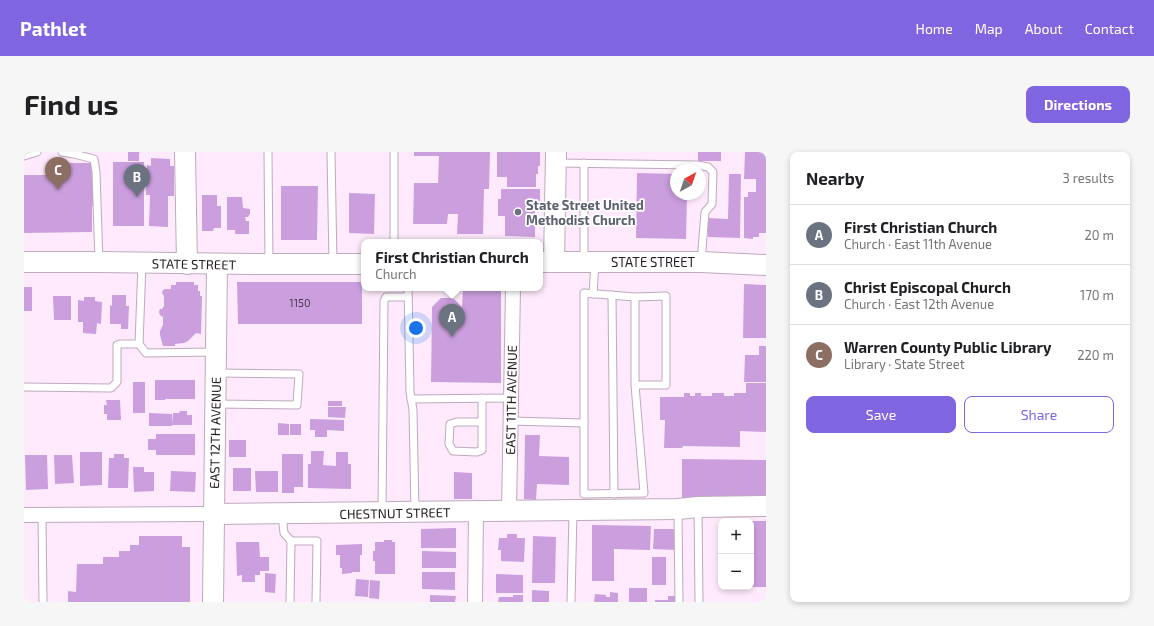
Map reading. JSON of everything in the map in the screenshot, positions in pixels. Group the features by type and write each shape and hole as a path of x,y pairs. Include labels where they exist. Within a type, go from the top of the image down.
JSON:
{"street":[{"path":"186,152 187,264"},
{"path":"547,262 556,158"},
{"name":"STATE STREET","path":"24,262 361,264"},
{"name":"STATE STREET","path":"547,262 702,262 766,265"},
{"name":"EAST 12TH AVENUE","path":"212,602 217,264"},
{"name":"EAST 11TH AVENUE","path":"509,511 513,291"},
{"name":"CHESTNUT STREET","path":"24,515 476,512 766,506"},
{"path":"475,602 476,512"}],"lane":[{"path":"24,156 37,152"},
{"path":"62,152 74,153 94,159 96,172 99,262"},
{"path":"268,152 269,264"},
{"path":"331,152 333,264"},
{"path":"394,152 394,239"},
{"path":"556,158 584,163 697,165 708,167 713,172 712,204 705,212 702,262"},
{"path":"584,163 593,294"},
{"path":"142,263 139,344 146,353 216,352"},
{"path":"408,291 410,392 413,410 415,512"},
{"path":"635,297 635,385 644,493 584,494 584,293 635,297 666,296 666,385 635,385"},
{"path":"612,295 614,494"},
{"path":"382,513 384,301 386,297 408,297"},
{"path":"24,388 111,388 117,382 117,345 139,344"},
{"path":"215,404 297,405 299,374 216,373"},
{"path":"411,398 511,398"},
{"path":"482,398 482,422 482,450 477,452 453,451 449,444 450,424 457,422 482,422"},
{"path":"511,421 584,423"},
{"path":"698,507 699,602"},
{"path":"678,509 679,602"},
{"path":"570,602 573,510"},
{"path":"282,514 284,533 291,541 290,602"},
{"path":"42,515 43,602"},
{"path":"291,541 317,541 316,602"}],"building":[{"path":"128,152 140,152 139,161 128,161"},
{"path":"414,152 490,152 489,189 484,189 483,234 457,234 458,214 448,214 447,224 413,224 414,183 438,183 439,156 414,156"},
{"path":"497,152 540,152 540,166 538,166 538,174 536,174 536,187 507,187 507,177 497,177"},
{"path":"698,152 721,152 721,161 698,161"},
{"path":"745,152 766,152 766,233 759,233 759,237 753,237 753,239 744,238 744,197 748,197 748,192 756,192 756,179 744,179"},
{"path":"151,158 170,159 170,166 174,166 174,196 168,196 168,227 149,226 150,195 146,195 147,165 151,166"},
{"path":"113,162 144,162 144,226 113,226"},
{"path":"50,163 92,163 92,232 24,233 24,175 50,175"},
{"path":"637,173 670,174 670,200 687,200 686,239 636,238"},
{"path":"729,174 741,174 740,238 708,237 708,218 728,219"},
{"path":"281,186 318,186 317,240 281,240"},
{"path":"501,189 540,189 540,208 535,208 535,237 505,236 505,216 498,216 498,199 501,199"},
{"path":"349,193 375,194 374,234 349,233"},
{"path":"202,195 217,195 217,206 221,206 221,228 214,228 213,231 202,231"},
{"path":"227,197 242,197 243,208 250,209 250,214 248,217 245,217 246,221 249,221 249,234 235,234 235,230 227,230"},
{"path":"176,282 194,282 194,285 198,285 198,291 200,291 200,296 202,296 201,334 196,333 188,341 175,344 175,346 163,346 160,331 163,325 163,317 159,312 164,306 164,296 162,293 165,289 171,289 171,285 176,285"},
{"path":"237,282 361,282 362,324 238,324"},
{"path":"744,284 766,285 766,338 743,338"},
{"path":"24,287 32,287 32,311 24,311"},
{"path":"463,291 501,291 501,383 431,382 432,307 441,298 453,298 462,307"},
{"path":"112,295 126,295 126,306 129,306 128,329 121,329 121,324 110,324 110,305 112,306"},
{"path":"53,296 71,296 71,320 54,320"},
{"path":"84,297 95,297 95,301 102,302 101,324 97,323 96,334 83,333 83,322 78,322 78,300 84,301"},
{"path":"759,346 766,346 766,382 744,382 745,355 759,355"},
{"path":"155,380 195,380 195,399 155,400"},
{"path":"133,382 145,382 145,413 133,413"},
{"path":"746,383 766,383 766,432 740,431 740,447 683,446 682,448 664,448 665,420 660,420 660,397 684,397 684,393 690,393 690,396 695,396 695,393 701,393 701,396 712,396 712,393 724,393 724,396 734,396 734,393 746,393"},
{"path":"106,400 120,400 121,420 107,420 107,414 104,414 104,405 107,405"},
{"path":"328,401 342,401 342,406 328,406"},
{"path":"328,407 346,407 345,418 328,417"},
{"path":"180,411 187,411 187,415 192,415 192,425 172,425 173,413 179,413"},
{"path":"149,413 172,414 172,426 149,426"},
{"path":"310,419 344,420 344,431 327,430 327,437 315,437 315,430 310,430"},
{"path":"278,423 289,424 289,435 278,435"},
{"path":"290,424 301,424 301,435 290,435"},
{"path":"156,434 195,434 195,455 156,455 156,450 148,450 148,439 156,439"},
{"path":"525,435 540,435 539,456 569,457 569,485 537,484 536,500 524,499"},
{"path":"229,440 246,440 246,457 229,457"},
{"path":"311,451 324,451 323,465 336,466 336,452 348,452 348,464 351,464 351,489 308,488 308,464 311,464"},
{"path":"80,452 102,452 102,485 80,486"},
{"path":"114,454 124,454 124,458 129,458 128,488 108,488 109,458 114,458"},
{"path":"282,454 303,454 303,487 294,487 294,493 282,493"},
{"path":"25,455 47,455 48,489 26,490"},
{"path":"54,455 72,455 74,483 55,484"},
{"path":"682,459 766,460 766,500 682,499"},
{"path":"133,467 144,467 144,472 154,472 154,491 134,492"},
{"path":"233,468 251,468 251,491 233,491"},
{"path":"171,471 196,472 195,492 170,491"},
{"path":"255,471 278,471 278,492 256,492"},
{"path":"454,472 472,473 472,499 454,499"},
{"path":"754,521 766,521 766,587 754,587"},
{"path":"592,525 651,526 650,550 614,549 614,581 592,581"},
{"path":"456,528 456,548 421,548 421,529"},
{"path":"654,529 676,529 676,550 653,549"},
{"path":"507,534 517,534 517,538 525,538 524,562 501,561 501,550 498,550 499,538 507,538"},
{"path":"139,536 182,536 182,547 190,547 190,602 68,602 68,591 76,592 77,564 103,564 103,557 119,557 119,551 130,551 130,545 139,545"},
{"path":"533,536 556,537 555,583 532,583"},
{"path":"384,540 392,540 392,542 395,542 395,574 375,574 373,551 375,551 375,542 384,542"},
{"path":"236,542 259,542 260,557 269,557 269,571 260,571 260,575 255,575 255,582 242,582 242,575 237,576"},
{"path":"362,544 362,555 360,555 360,572 342,574 342,568 340,568 340,555 336,555 336,545"},
{"path":"422,551 456,552 456,568 422,568"},
{"path":"652,557 666,557 666,585 652,585"},
{"path":"422,572 455,572 455,590 422,589"},
{"path":"265,573 276,574 275,593 265,592"},
{"path":"496,574 523,575 523,593 496,593"},
{"path":"356,579 369,580 368,597 355,596"},
{"path":"370,580 380,581 379,599 369,598"},
{"path":"629,588 647,588 647,602 629,602"},
{"path":"532,590 549,591 549,602 532,602"},
{"path":"610,592 618,593 618,602 594,602 595,594 610,597"},
{"path":"430,595 456,596 455,602 430,602"},
{"path":"513,595 523,595 523,602 498,602 499,597 513,597"},
{"path":"668,596 675,596 675,600 677,600 677,602 655,602 655,600 668,600"}],"place":[{"name":"Warren County Public Library","path":"58,190"},
{"name":"Christ Episcopal Church","path":"137,197"},
{"name":"State Street United Methodist Church","path":"518,212"},
{"name":"First Christian Church","path":"452,337"}]}
